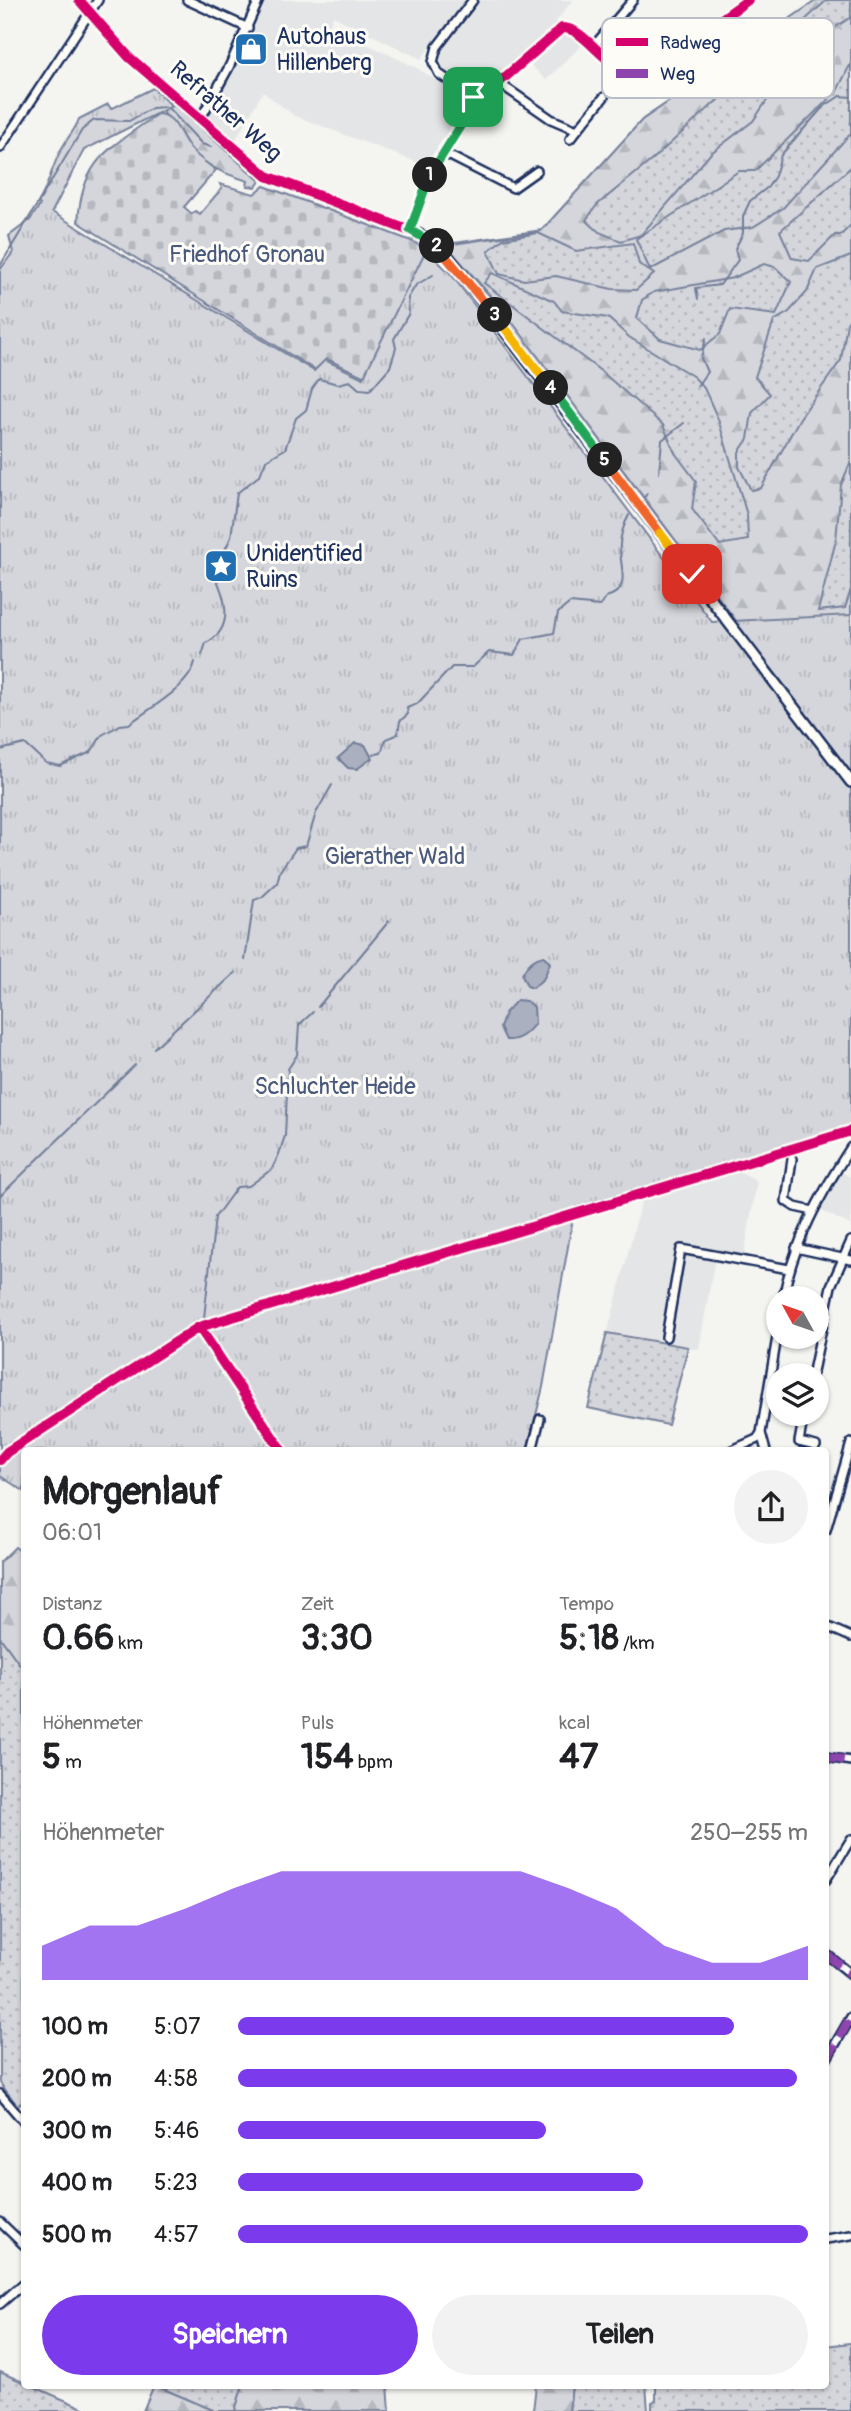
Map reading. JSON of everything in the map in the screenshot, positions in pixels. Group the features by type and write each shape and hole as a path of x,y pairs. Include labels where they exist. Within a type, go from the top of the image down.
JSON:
{"main road":[{"name":"Refrather Weg","path":"79,0 129,57 270,178 410,230 441,249 474,288 851,782"}],"street":[{"path":"0,148 92,14 98,0"},
{"path":"187,0 247,28"},
{"path":"201,118 259,0"},
{"path":"473,0 437,47 433,62 439,74 473,97 474,104"},
{"path":"618,18 633,0"},
{"path":"723,18 748,0"},
{"path":"410,230 442,152 474,104 562,28 570,28 602,54"},
{"path":"593,47 602,36"},
{"path":"499,83 551,119 577,130"},
{"path":"570,139 603,98"},
{"path":"442,152 513,187 537,171"},
{"path":"785,1286 796,1248 813,1210 851,1147"},
{"path":"792,1159 786,1201 795,1208 813,1210"},
{"path":"815,1363 831,1286 847,1258 851,1241"},
{"path":"796,1248 847,1258"},
{"path":"666,1337 681,1249 789,1269"},
{"path":"750,1447 761,1433 775,1349"},
{"path":"533,1447 540,1419"},
{"path":"802,1426 799,1442 816,1446"},
{"path":"761,1433 765,1447"},
{"path":"829,1521 849,1459 851,1443"},
{"path":"829,1627 851,1637"},
{"path":"829,1757 851,1761"},
{"path":"829,1875 851,1839"},
{"path":"829,1956 851,1974"},
{"path":"829,2055 851,2017"},
{"path":"0,2094 21,2118"},
{"path":"0,2222 21,2242"},
{"path":"829,2239 851,2235"},
{"path":"0,2304 21,2286"}],"shaded area":[{"path":"262,0 467,0 421,59 333,16 329,26 415,67 465,98 464,114 430,167 295,116 263,92 234,142 208,118 207,114"},
{"path":"478,0 573,0 556,21 560,24 491,90 484,92 444,72 438,60 440,49"},
{"path":"562,35 572,36 583,44 546,80 531,65"},
{"path":"734,1168 757,1181 744,1255 679,1246 663,1342 667,1343 682,1256 689,1253 715,1258 699,1349 688,1348 668,1425 588,1408 643,1195"},
{"path":"841,1172 851,1177 851,1225 818,1209"}],"green space":[{"path":"817,0 827,0 807,18 791,18"},
{"path":"820,0 851,0 851,610 732,615 448,244 542,230 643,119 674,98 834,98 834,18 793,18"},
{"path":"851,17 851,63 834,94 834,28"},
{"name":"Gierather Wald","path":"153,88 172,106 84,150 52,212 314,371 325,360 363,378 426,250 451,274 712,622 851,615 851,1126 575,1207 543,1387 528,1447 21,1447 21,1489 0,1476 0,270 13,252 9,236 30,220 40,205 38,203 57,157 79,119 108,104 111,109"},
{"path":"162,93 260,181 256,187 247,186 248,181 216,169 197,155 176,125 163,114"},
{"path":"674,98 720,98 652,160 597,205 586,220 599,232 621,241 641,235 711,153 753,121 769,98 830,98 755,171 739,171 636,239 650,270 724,231 753,227 783,208 851,133 851,167 780,231 792,258 809,261 835,235 841,235 851,225 851,256 817,269 807,292 789,312 774,321 755,377 770,394 752,413 748,439 739,452 739,467 751,490 761,488 800,418 841,360 847,323 851,317 851,461 841,485 836,540 818,611 845,608 851,589 851,774 503,310 446,245 541,231 642,120","holes":["538,233 576,251 633,243 639,264 654,274 636,290 612,289 556,276 524,280 499,274 488,251 503,239","764,264 775,267 791,282 776,315 730,309 720,334 700,350 660,339 637,318 642,300 654,292 733,278","492,273 554,301 562,311 608,318 629,337 694,377 704,388 718,419 747,515 748,540 719,545 692,509 696,481 675,453 663,425 602,372 484,283"]},
{"name":"Friedhof Gronau","path":"157,114 169,118 193,151 216,170 184,207 192,214 195,211 200,214 222,188 220,184 254,194 264,186 414,242 427,251 365,377 327,359 315,370 78,222 85,183 92,169 112,147"},
{"path":"607,1333 688,1347 668,1425 588,1408"},
{"path":"15,1547 21,1552 21,1666 0,1637 0,1562"},
{"path":"0,1637 21,1666 21,2102 18,2106 0,2083"},
{"path":"851,2343 851,2411 652,2411 652,2402 656,2401 656,2389 829,2389 829,2346"},
{"path":"0,2372 21,2381 21,2389 39,2389 90,2411 0,2411"},
{"path":"152,2389 163,2389 215,2411 143,2411"},
{"path":"163,2389 242,2389 235,2411 215,2411"},
{"path":"242,2389 388,2389 390,2411 235,2411"},
{"path":"536,2389 572,2389 569,2411 533,2411"},
{"path":"572,2389 646,2389 648,2411 569,2411"}],"water":[{"path":"355,743 365,745 372,758 357,769 348,768 338,758"},
{"path":"544,956 550,963 544,978 533,988 527,986 522,975 533,961"},
{"path":"517,1000 526,1001 534,1007 535,1023 522,1036 506,1040 500,1028 505,1013"}],"waterway":[{"path":"698,299 696,288 720,285 738,260 735,249 743,233 743,216 750,201 768,187 775,176 781,155 823,107 840,96 851,97"},
{"path":"0,266 82,130 94,120 129,121 152,108 164,107"},
{"path":"169,109 202,144 211,147"},
{"path":"202,655 206,643 221,630 224,621 224,602 214,574 231,537 237,493 260,475 266,460 285,449 296,418 306,410 312,389 319,379 338,384 350,381 359,389 370,390 390,367 396,348 394,339 409,313 408,298 416,285 433,275"},
{"path":"697,386 707,372 701,358 706,338"},
{"path":"659,473 662,440 684,423"},
{"path":"643,500 647,493"},
{"path":"371,755 381,753 386,739 398,734 400,721 408,714 407,708 417,704 452,667 473,667 489,652 514,655 523,639 554,633 558,613 570,603 600,606 606,597 614,594 622,584 620,540 629,515"},
{"path":"0,750 25,744 46,763 60,766 91,752 102,735 120,725 129,724 167,697 185,680 195,662"},
{"path":"245,960 254,900 262,897 277,883 280,871 296,848 306,846 316,813 332,785"},
{"path":"318,1007 389,921"},
{"path":"154,1048 236,972"},
{"path":"204,1318 215,1217 237,1187 249,1186 272,1169 285,1136 288,1069 297,1055 299,1025 313,1012"},
{"path":"0,1196 135,1065"}],"marked path":[{"path":"829,1757 851,1761"},
{"path":"829,1956 851,1974"},
{"path":"829,2055 851,2017"}],"cycle path":[{"path":"79,0 129,57 267,176 410,231 437,162 474,104 562,28 579,34 602,54"},
{"path":"723,18 748,0"},
{"path":"0,1460 7,1452 199,1327 851,1131"},
{"path":"199,1327 279,1447"}],"place":[{"name":"Autohaus Hillenberg","path":"251,49"},
{"name":"Unidentified Ruins","path":"221,566"}],"route":[{"path":"473,97 474,104 442,152 430,176 410,230 427,239 449,257 692,574"}],"park label":[{"name":"Schluchter Heide","path":"335,1086"}]}
